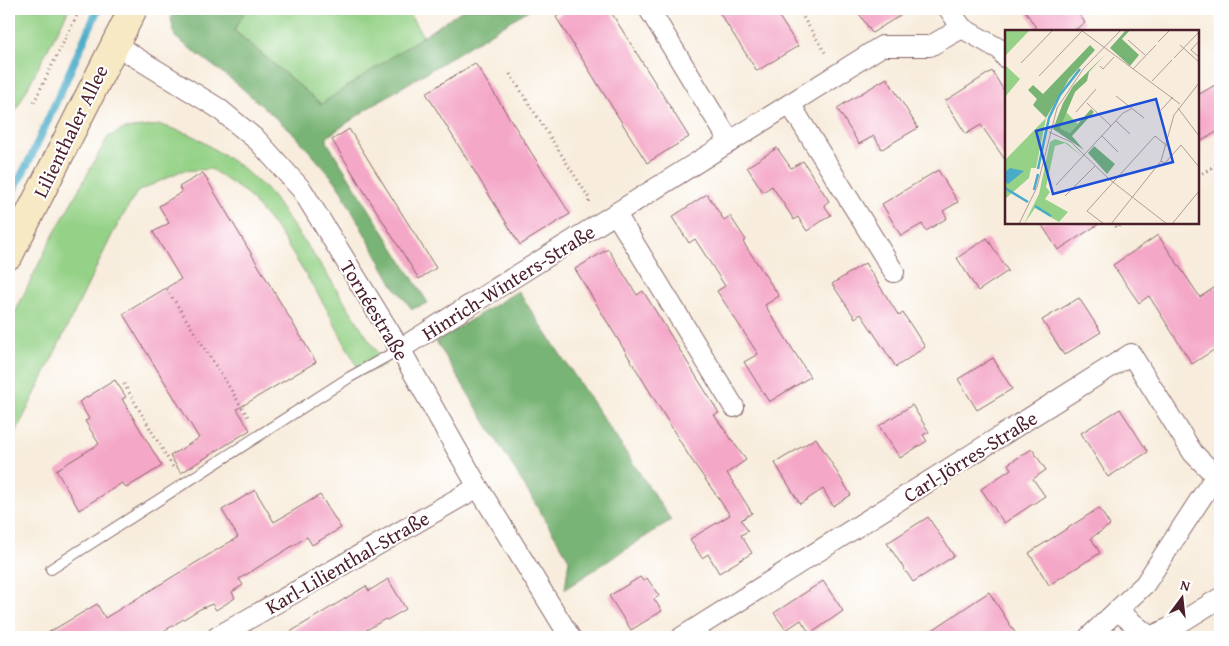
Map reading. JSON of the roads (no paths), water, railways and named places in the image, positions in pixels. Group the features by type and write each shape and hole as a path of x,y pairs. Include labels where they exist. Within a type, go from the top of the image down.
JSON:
{"main road":[{"name":"Lilienthaler Allee","path":"9,255 133,9"}],"street":[{"path":"649,9 730,142"},
{"path":"949,9 962,28 1001,50 1005,56"},
{"name":"Hinrich-Winters-Straße","path":"400,349 882,46 930,46 962,28"},
{"name":"Tornéestraße","path":"114,44 218,108 258,141 302,190 400,349 478,487 570,637"},
{"path":"790,104 894,272"},
{"name":"Hinrich-Winters-Straße","path":"616,214 734,407"},
{"name":"Carl-Jörres-Straße","path":"682,637 1131,354 1193,453 1218,473"},
{"path":"1089,637 1145,584 1218,473"},
{"name":"Karl-Lilienthal-Straße","path":"224,635 478,487"},
{"path":"1118,611 1150,637 1178,624 1220,598"}],"lane":[{"path":"51,569 350,377 400,349"}],"waterway":[{"path":"9,199 32,155 98,9"}]}
